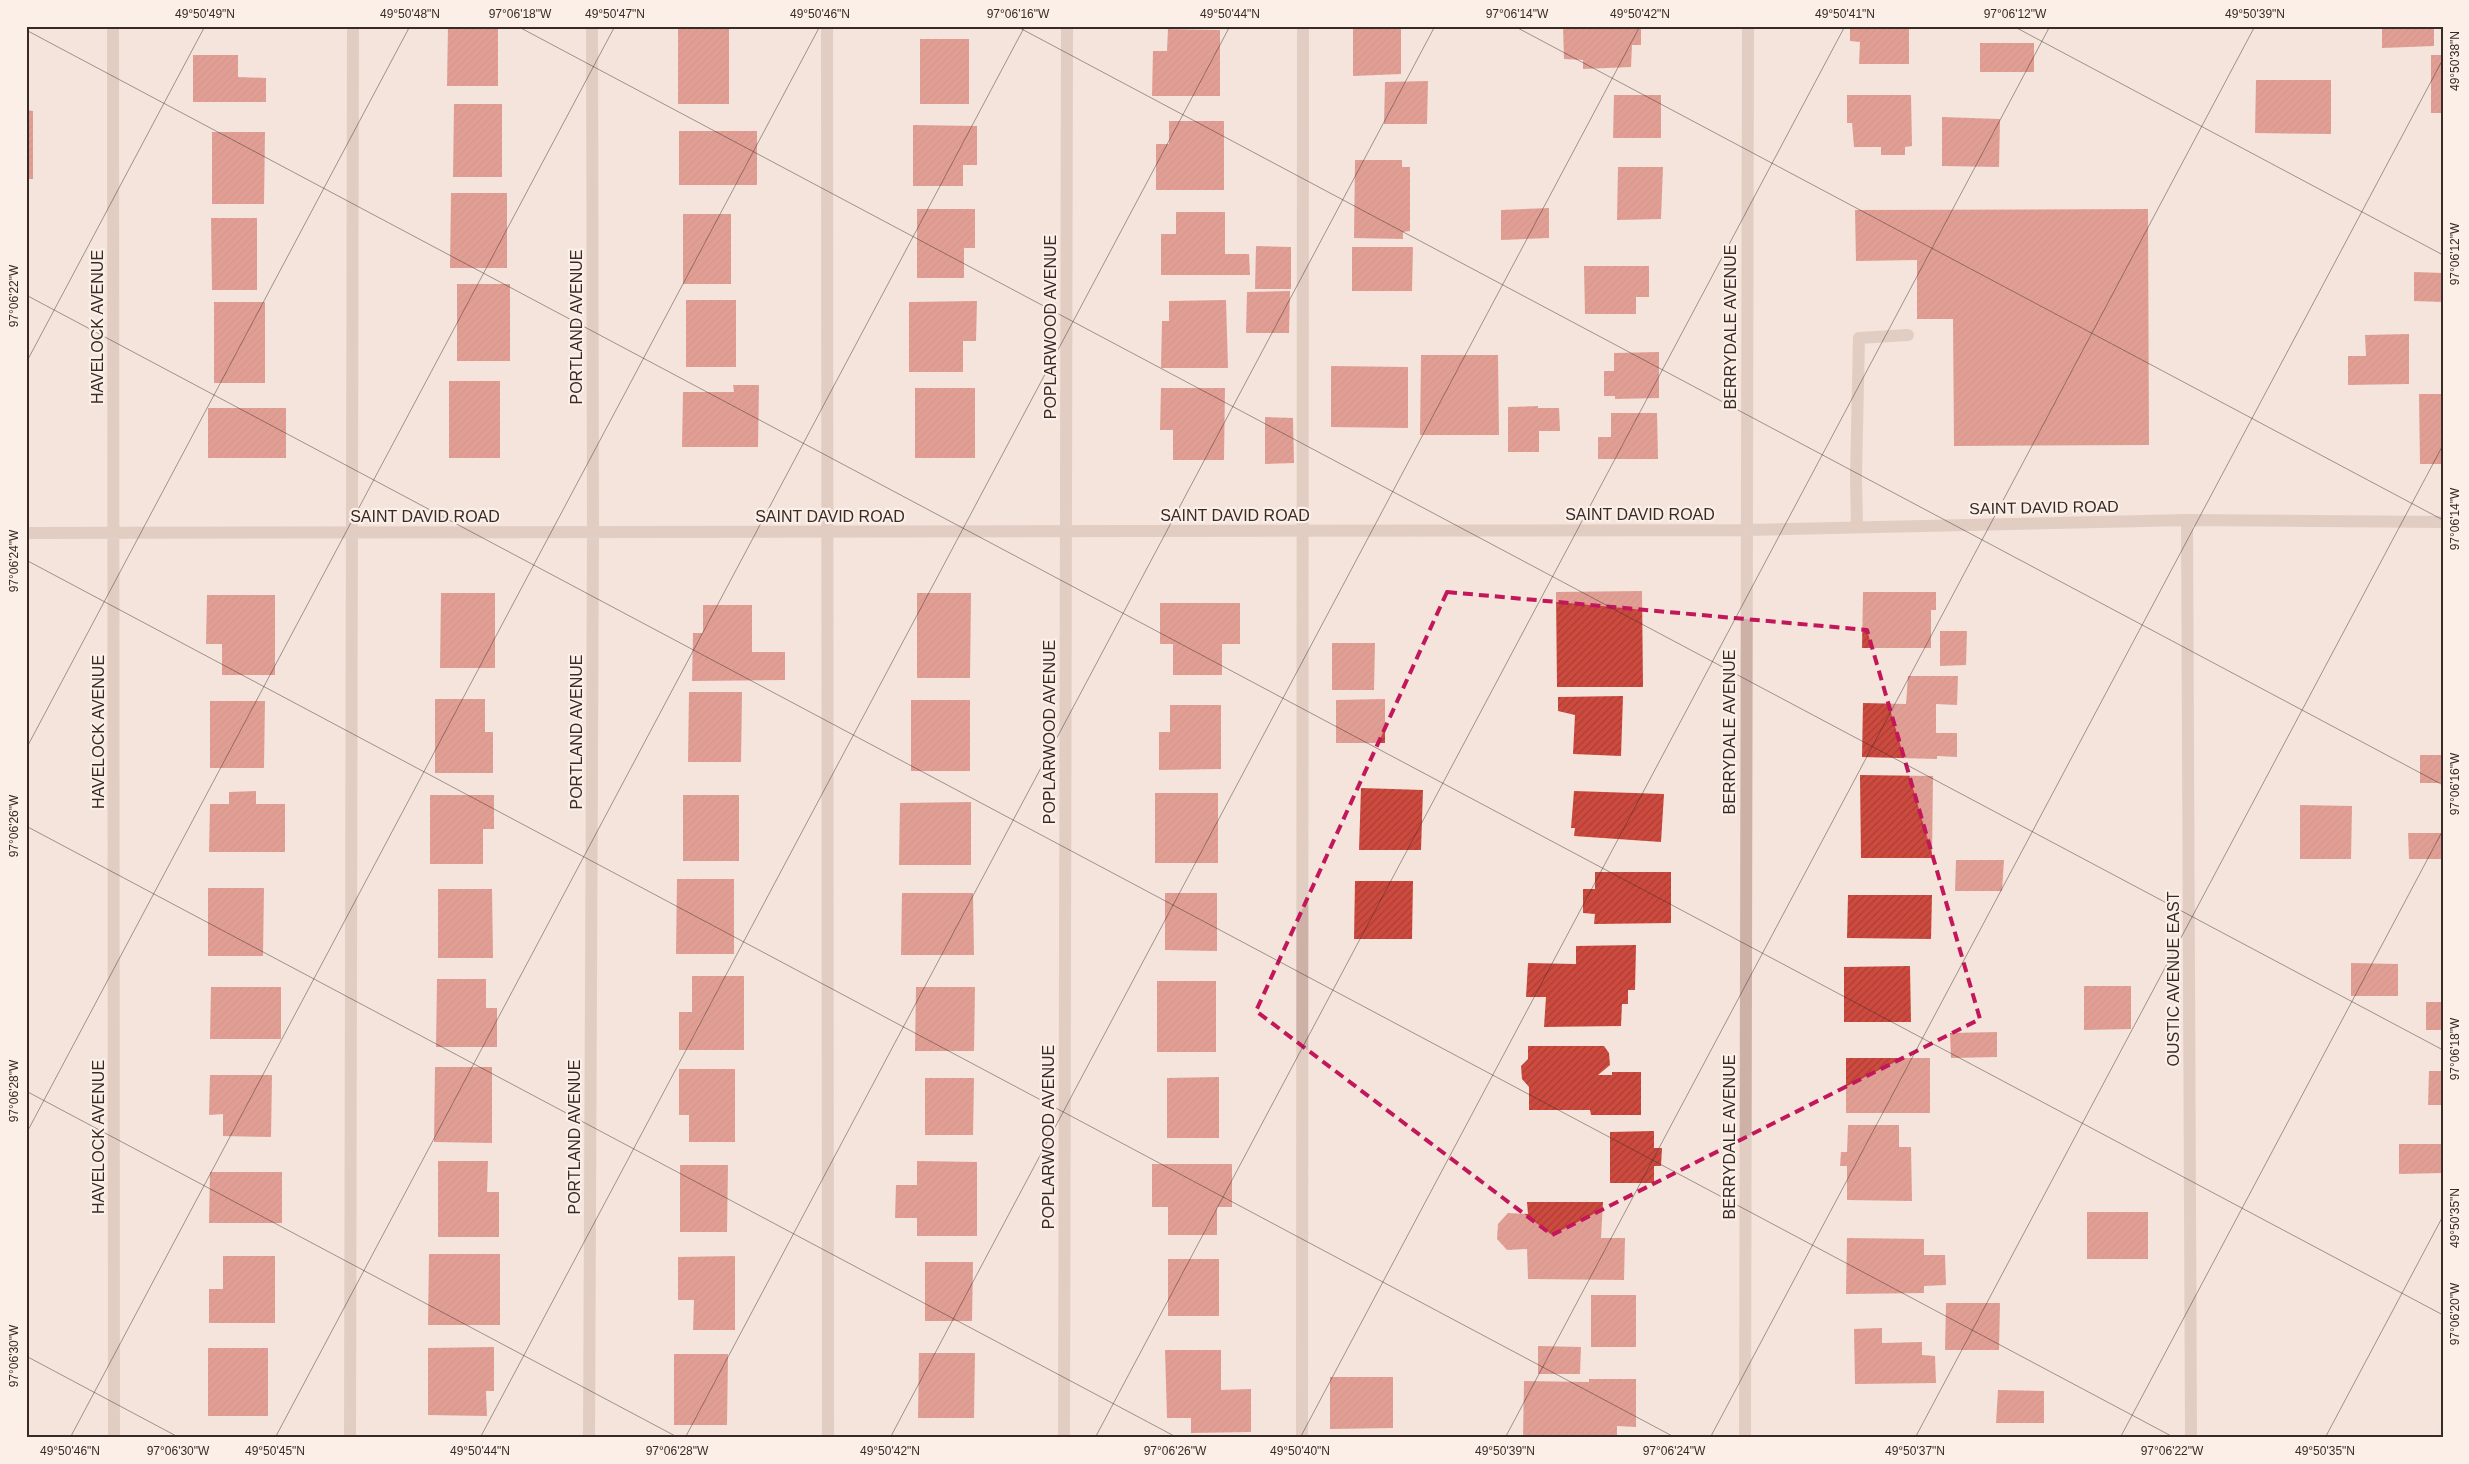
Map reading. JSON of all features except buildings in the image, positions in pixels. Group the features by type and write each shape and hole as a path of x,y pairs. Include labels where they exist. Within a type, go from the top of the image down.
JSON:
{"street":[{"name":"HAVELOCK AVENUE","path":"113,26 114,1438"},
{"path":"350,1438 353,26"},
{"name":"PORTLAND AVENUE","path":"589,1438 593,532 592,26"},
{"path":"827,26 828,1438"},
{"name":"POPLARWOOD AVENUE","path":"1064,1438 1065,532 1068,26"},
{"path":"1302,1438 1303,26"},
{"name":"BERRYDALE AVENUE","path":"1745,1438 1745,530 1748,26"},
{"path":"1857,527 1856,476 1859,338 1908,335"},
{"name":"SAINT DAVID ROAD","path":"26,533 1745,530 2187,520 2443,522"},
{"name":"OUSTIC AVENUE EAST","path":"2187,520 2191,1438"}],"highlighted area":[{"path":"1447,592 1867,630 1980,1019 1552,1235 1256,1011"}]}
